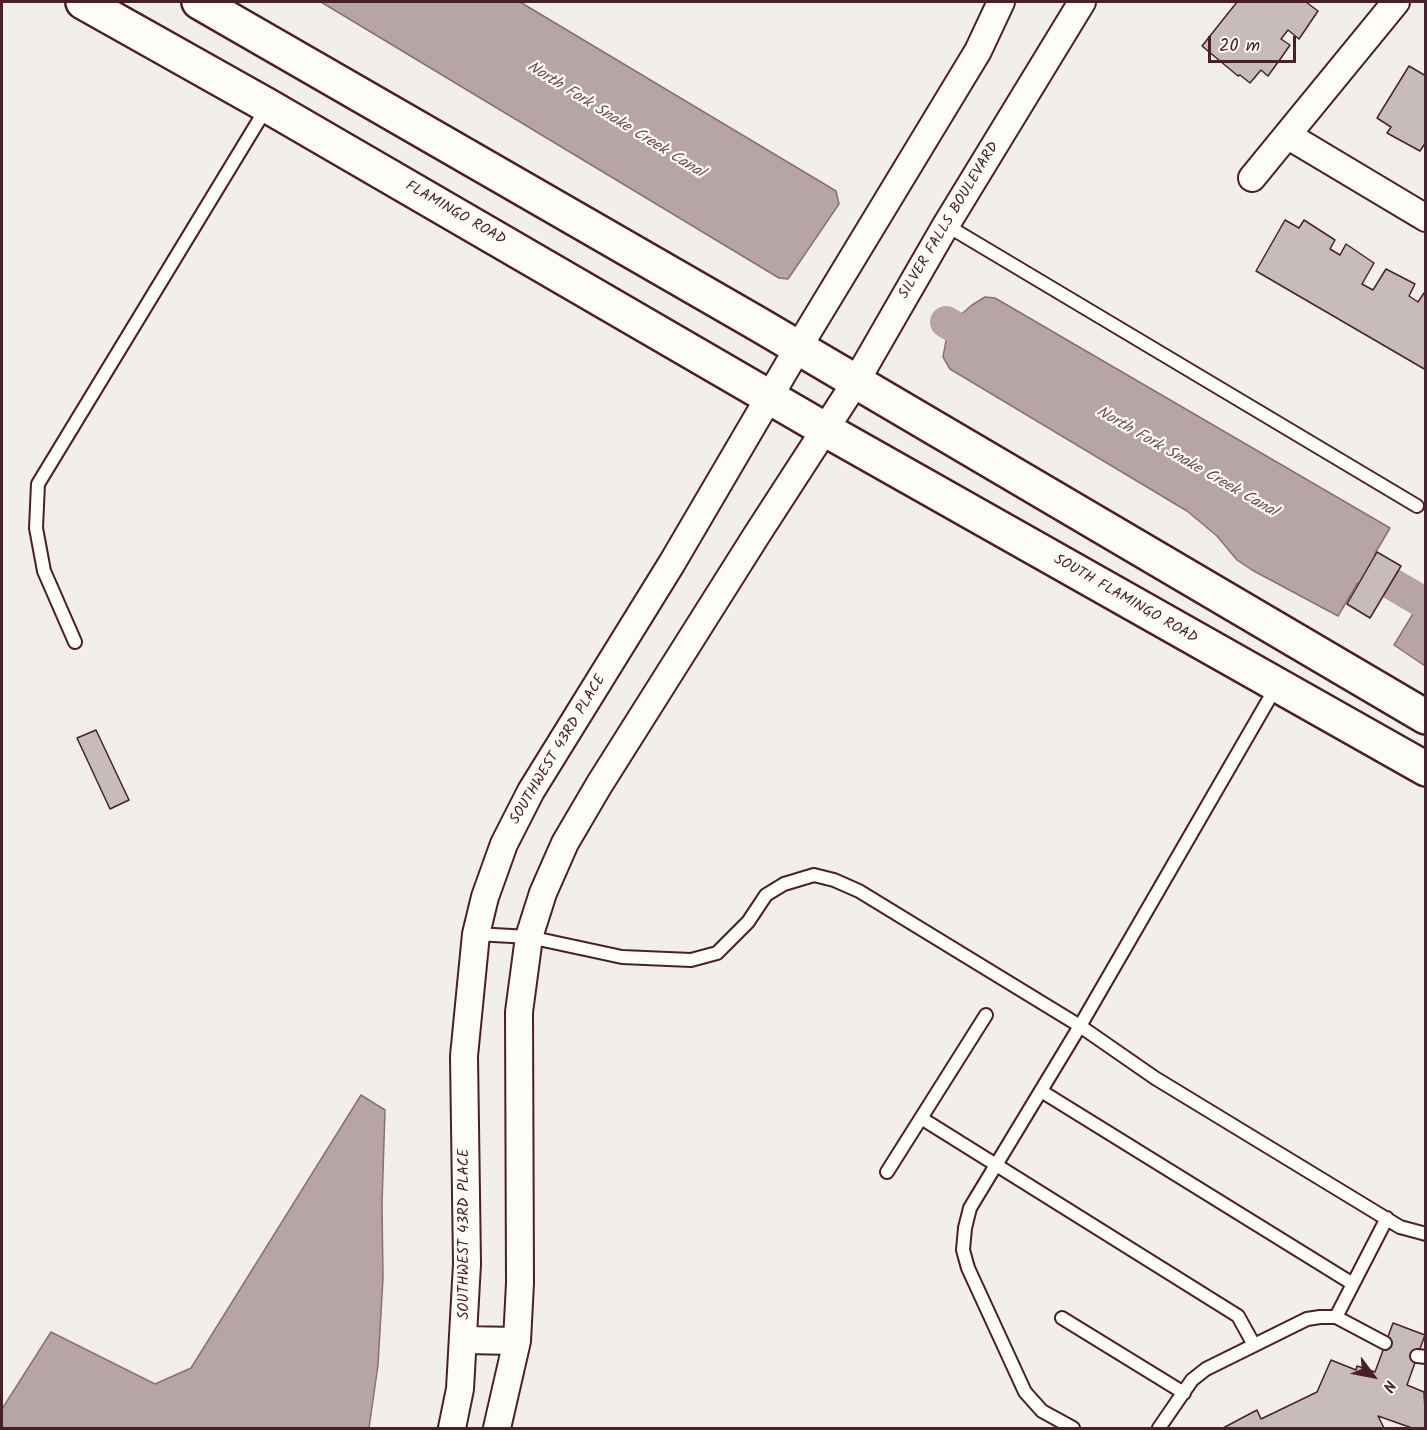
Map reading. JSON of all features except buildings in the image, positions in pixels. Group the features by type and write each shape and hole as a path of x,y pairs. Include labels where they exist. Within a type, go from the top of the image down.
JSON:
{"main road":[{"name":"FLAMINGO ROAD","path":"83,2 268,106 826,430"},
{"path":"199,2 798,348 1425,717"},
{"name":"SOUTH FLAMINGO ROAD","path":"826,430 1425,769"}],"street":[{"path":"770,396 978,51 1001,2"},
{"path":"1252,178 1396,2"},
{"name":"SILVER FALLS BOULEVARD","path":"826,430 1078,5"},
{"path":"1287,135 1425,218"},
{"name":"SOUTHWEST 43RD PLACE","path":"452,1428 460,1389 464,1340 466,1264 464,1056 476,934 485,897 504,844 531,790 672,563 770,396"},
{"path":"497,1428 517,1341 520,1283 519,1012 529,937 543,893 565,843 599,785 756,536 826,430"},
{"path":"464,1340 517,1341"}],"lane":[{"path":"75,642 44,571 36,528 38,484 268,106"},
{"path":"946,225 1417,506"},
{"path":"1073,1428 1042,1411 1025,1392 968,1268 963,1250 970,1208 1080,1026 1277,686"},
{"path":"476,934 529,937 622,957 691,960 717,953 748,922 766,895 784,884 814,875 834,880 859,891 1080,1026 1155,1078 1400,1227 1425,1234"},
{"path":"887,1172 986,1015"},
{"path":"1041,1091 1353,1284"},
{"path":"921,1118 1238,1316 1254,1345"},
{"path":"1336,1317 1387,1218"},
{"path":"1159,1428 1192,1380 1206,1368 1307,1319 1336,1317 1385,1343"},
{"path":"1062,1318 1184,1393"}],"water":[{"path":"321,2 520,2 836,191 839,204 788,279 779,278"},
{"path":"985,297 995,298 1390,528 1338,616 1237,560 1217,536 1187,511 950,369 943,357 947,335 958,317"},
{"path":"1425,594 1425,666 1394,645"},
{"path":"361,1095 385,1110 382,1204 383,1278 378,1365 369,1428 2,1428 2,1409 51,1332 155,1384 191,1368"}],"waterway":[{"name":"North Fork Snake Creek Canal","path":"946,322 990,348"},
{"name":"North Fork Snake Creek Canal","path":"1328,546 1426,604"}]}
